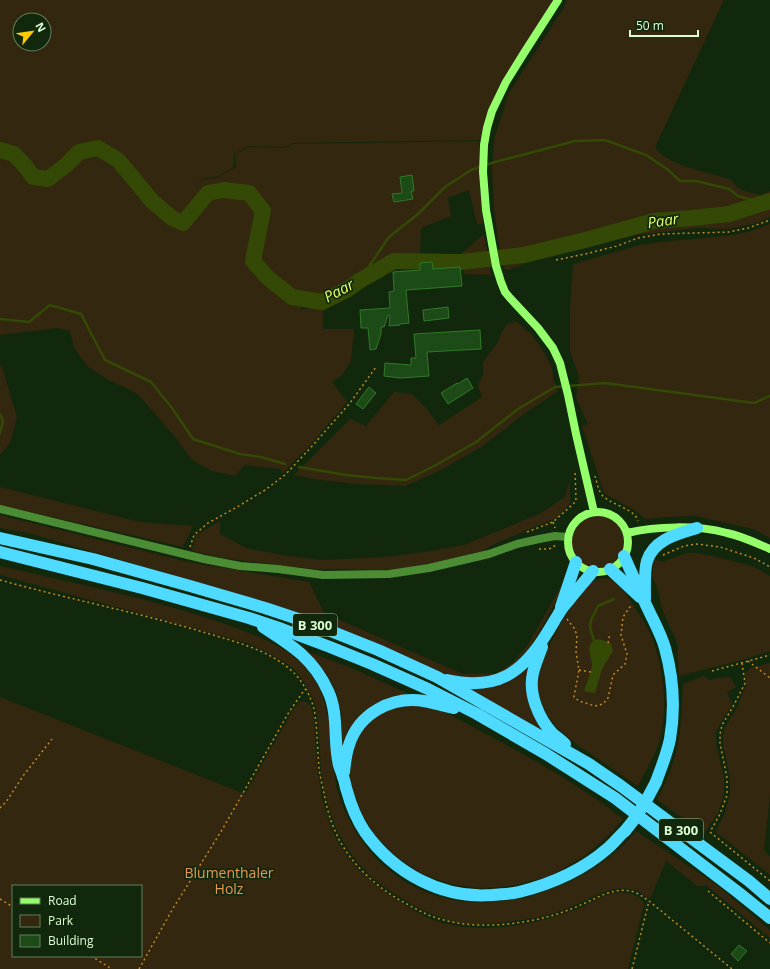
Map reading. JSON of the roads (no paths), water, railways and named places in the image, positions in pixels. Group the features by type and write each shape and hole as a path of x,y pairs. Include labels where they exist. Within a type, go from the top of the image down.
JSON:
{"highway":[{"path":"645,602 646,562 652,551 661,541 698,528"},
{"name":"B 300","path":"0,538 93,559 265,608 313,624 378,650 436,677 589,764 622,786 730,866 770,899"},
{"name":"B 300","path":"0,552 142,588 282,628 372,664 428,689 477,714 546,754 615,798 770,918"},
{"path":"249,618 300,652 321,676 329,692 336,716 336,744 339,766 349,799 358,819 369,836 386,857 406,872 421,880 457,893 486,895 518,892 544,884 574,871 608,848 635,820 643,808 656,782 663,763 672,725 672,698 669,665 665,648 657,628 624,556"},
{"path":"576,562 558,613 547,634 533,674 532,690 536,704 546,725 553,734 589,764"},
{"path":"610,569 645,602"},
{"path":"558,613 592,571"},
{"path":"436,677 462,683 496,680 514,672 521,667 547,634"},
{"path":"343,777 348,746 357,727 369,715 385,706 402,701 414,700 425,701 477,714"}],"street":[{"path":"558,0 506,82 492,111 484,145 483,172 486,210 496,266 501,282 505,292 538,328 553,348 560,363 594,512"},
{"path":"0,509 204,559 240,566 323,575 390,574 429,568 489,554 539,538 556,536 568,537"},
{"path":"594,512 604,512 614,517 627,533 627,550 624,556 618,564 601,572 584,568 576,562 568,547 568,537 575,522 579,518 594,512"},
{"path":"627,533 640,530 698,528 727,533 770,549"}],"waterway":[{"path":"359,281 389,237 418,214 445,187 471,170 495,162 575,141 605,140 646,155 667,169 680,181 696,181 729,189 738,196 764,203"},
{"name":"Paar","path":"0,150 14,154 33,177 48,179 65,166 79,152 98,148 118,160 152,201 172,218 183,223 208,193 224,190 249,193 263,211 253,261 267,277 292,297 322,302 348,289 394,261 461,262 524,255 654,221 729,214 770,201"},
{"path":"0,319 29,322 50,305 81,314 105,360 151,382 172,408 193,439 240,454 261,457 285,464"},
{"path":"299,467 346,475 406,480 476,442 518,409 555,387 605,383 754,403 770,396"},
{"path":"0,414 3,421 0,433"},
{"path":"594,640 590,628 591,620 598,606 614,599"}],"park label":[{"name":"Blumenthaler Holz","path":"229,882"}]}
